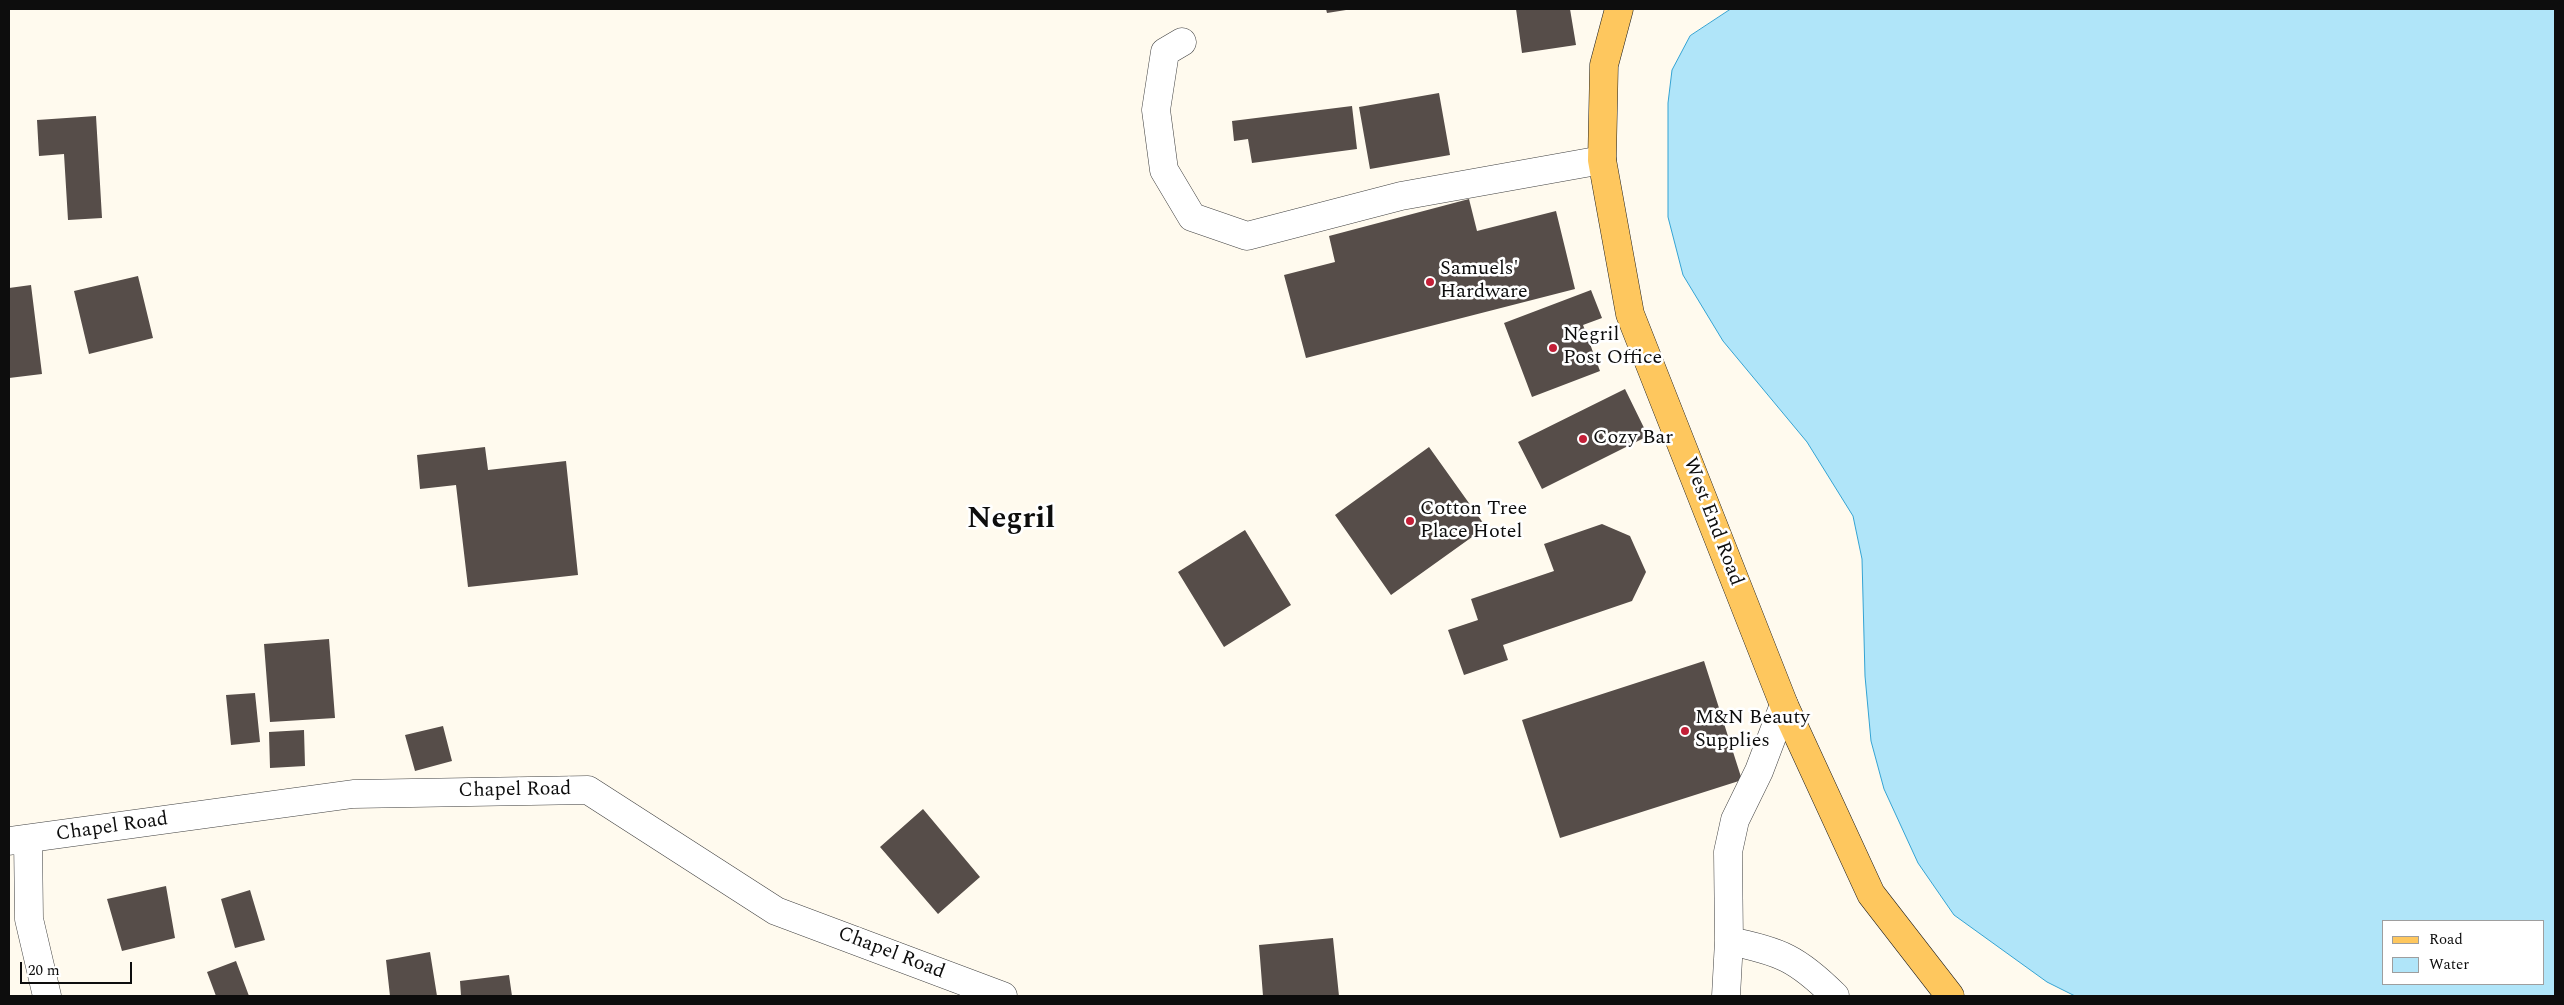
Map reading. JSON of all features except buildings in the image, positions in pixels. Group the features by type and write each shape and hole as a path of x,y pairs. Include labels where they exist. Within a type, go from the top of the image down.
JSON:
{"main road":[{"name":"West End Road","path":"1619,9 1604,65 1602,160 1630,314 1784,705 1871,894 1950,996"}],"street":[{"path":"1182,42 1165,52 1156,110 1164,170 1192,217 1248,236 1401,196 1602,160"},
{"path":"1726,996 1729,940 1728,852 1735,820 1759,771 1784,705"},
{"name":"Chapel Road","path":"18,840 353,794 588,790 776,912 1003,996"},
{"path":"18,840 29,919 47,996"},
{"path":"1729,940 1762,947 1794,960 1835,996"}],"water":[{"path":"1731,9 2555,9 2555,996 2075,996 2047,982 1954,915 1918,863 1884,789 1871,741 1865,676 1862,559 1853,516 1807,442 1723,341 1683,275 1668,217 1668,103 1672,70 1690,36"}],"place":[{"name":"Samuels' Hardware","path":"1430,282"},
{"name":"Negril Post Office","path":"1553,348"},
{"name":"Cozy Bar","path":"1583,439"},
{"name":"Cotton Tree Place Hotel","path":"1410,521"},
{"name":"M&N Beauty Supplies","path":"1685,731"}],"district":[{"name":"Negril","path":"1011,521"}]}
